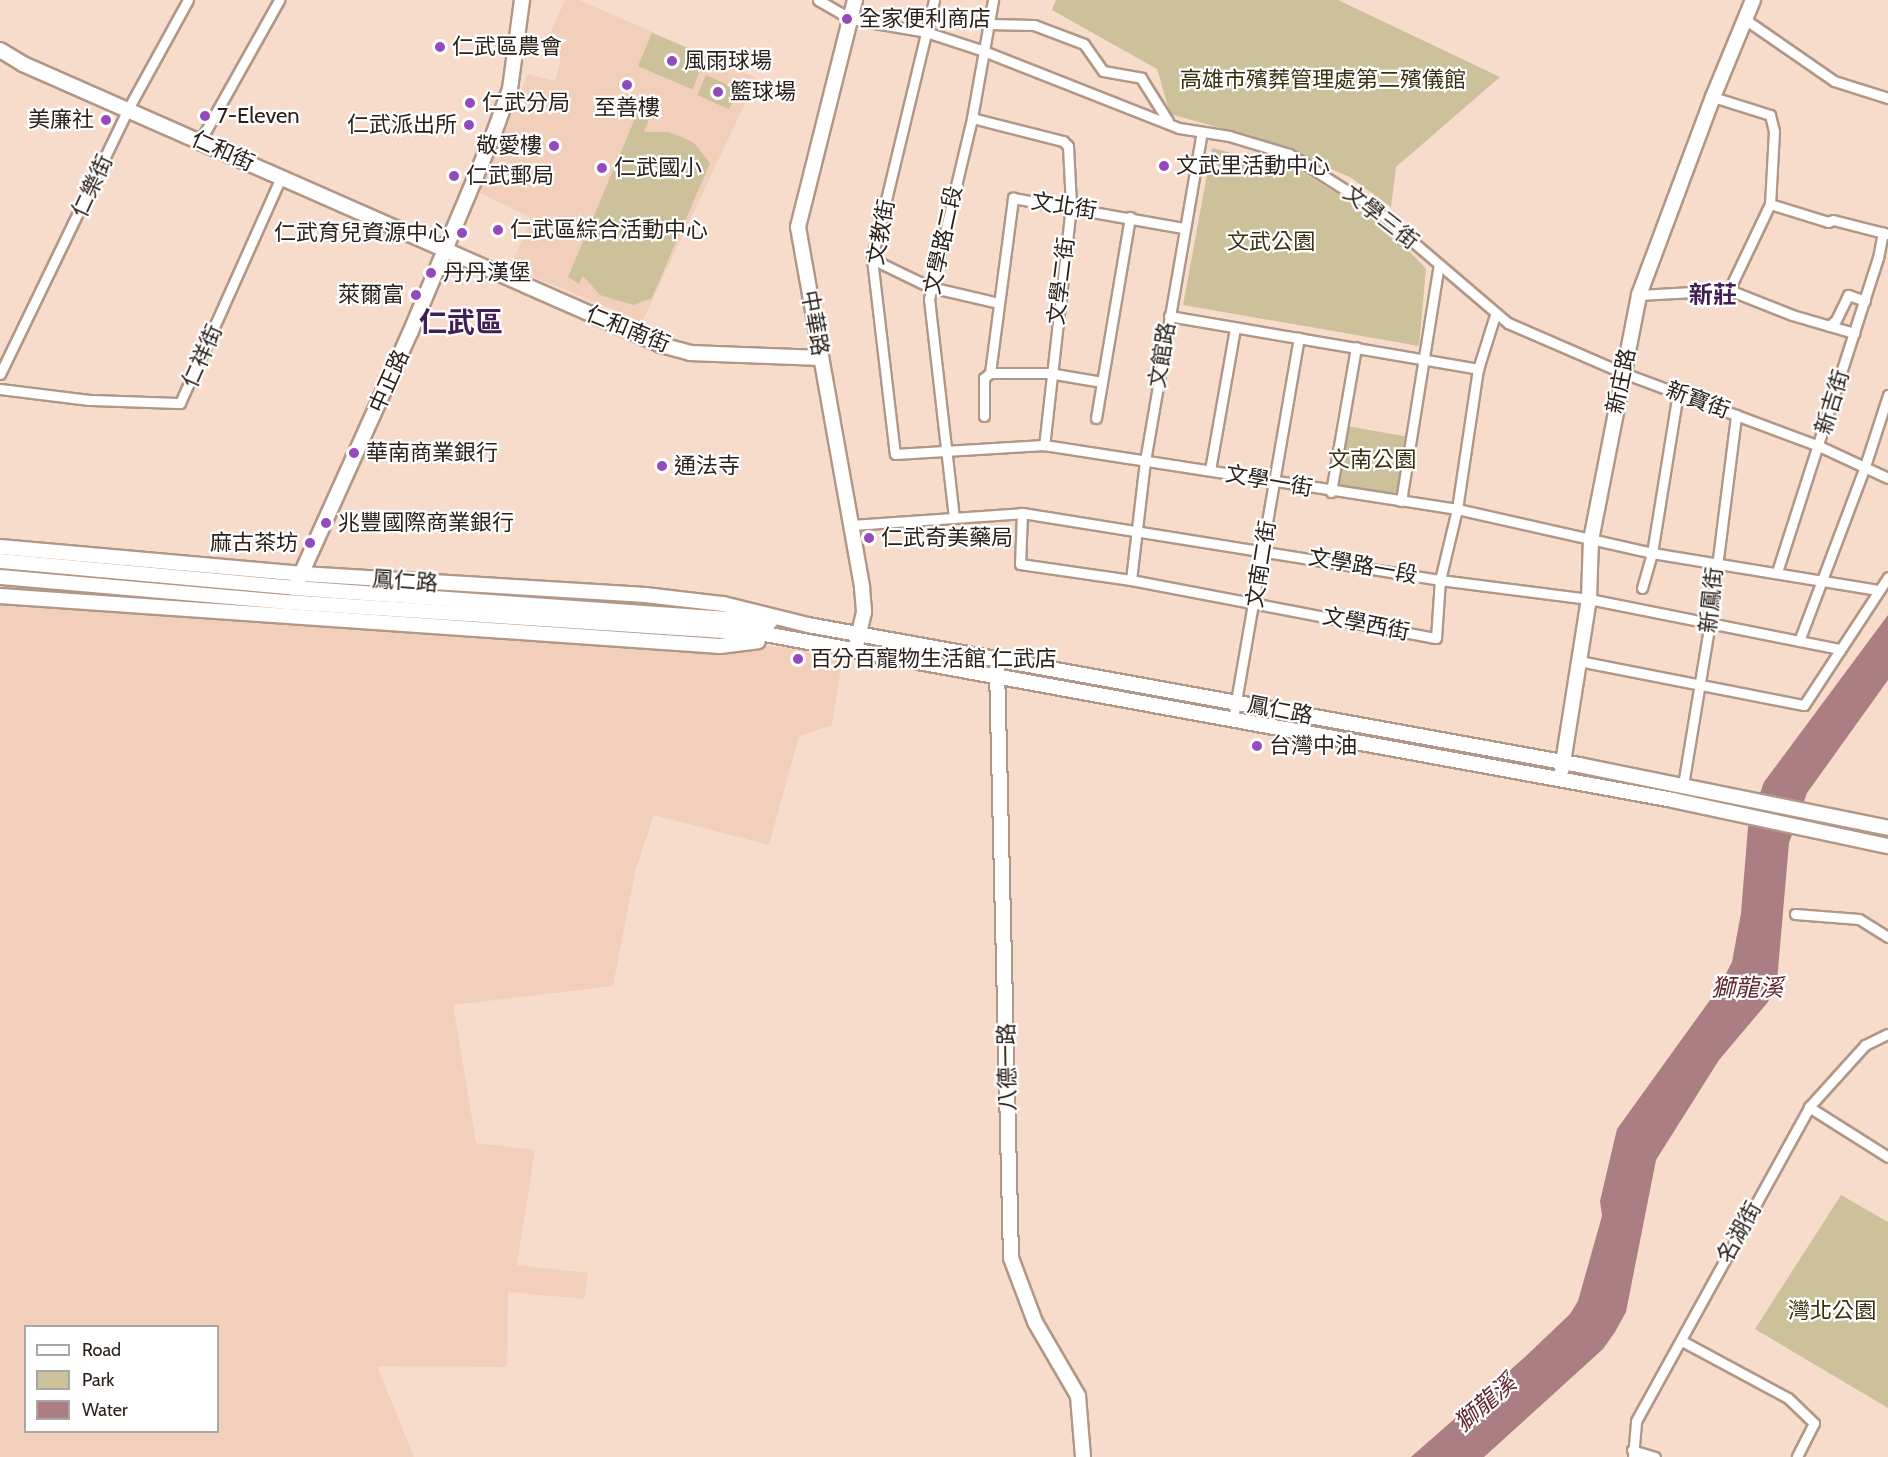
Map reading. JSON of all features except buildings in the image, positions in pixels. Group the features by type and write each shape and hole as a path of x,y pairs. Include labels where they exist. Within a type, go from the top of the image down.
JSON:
{"main road":[{"name":"中正路","path":"294,588 303,574 445,252 508,96 522,0"},
{"name":"中華路","path":"855,0 798,227 852,525 864,612 856,650"},
{"name":"新庄路","path":"1561,780 1589,599 1590,540 1639,295 1713,97 1753,0"},
{"name":"仁和街","path":"0,50 23,64 364,211 445,252"},
{"name":"仁和南街","path":"445,252 661,345 701,354 821,358"},
{"name":"鳳仁路","path":"0,547 303,574 676,598 743,608 808,626"},
{"name":"鳳仁路","path":"0,561 294,588 674,614 808,626 1563,762 1888,828"},
{"name":"鳳仁路","path":"0,577 286,602 765,634 1561,780 1797,830 1888,846"},
{"name":"鳳仁路","path":"0,597 276,618 720,646 750,641 802,641"},
{"path":"667,643 676,598"},
{"name":"八德一路","path":"997,660 1011,1258 1035,1322 1078,1396 1083,1457"}],"street":[{"name":"仁樂街","path":"0,374 128,109 188,0"},
{"path":"200,141 279,0"},
{"path":"818,0 851,19"},
{"name":"文教街","path":"934,0 872,259 895,453 946,453"},
{"name":"文學路二段","path":"954,518 930,287 972,118 981,50 993,0"},
{"name":"文學三街","path":"851,19 926,32 981,50 1168,121 1289,154 1371,206 1495,315 1508,323"},
{"path":"1746,20 1834,81 1888,98"},
{"path":"988,24 1034,25 1084,44 1103,71 1141,78 1168,121"},
{"path":"1713,97 1770,115 1774,131 1770,204 1729,290"},
{"name":"文學二街","path":"972,118 1064,141 1068,146 1071,206 1049,373 1044,445"},
{"name":"文館路","path":"1131,580 1145,461 1202,132"},
{"name":"仁祥街","path":"0,389 88,400 180,402 281,177"},
{"name":"文北街","path":"984,416 984,378 990,373 1013,198 1130,217 1096,418"},
{"path":"1770,204 1828,222 1833,220 1885,233"},
{"path":"1130,217 1184,228"},
{"name":"新吉街","path":"1777,572 1885,233"},
{"path":"872,259 930,287 998,303"},
{"path":"1401,501 1439,265"},
{"path":"1639,295 1729,290 1854,333"},
{"path":"1830,326 1836,320 1848,295 1865,301"},
{"name":"文學西街","path":"1022,513 1020,564 1131,580 1255,602 1436,638 1440,580 1457,509 1478,369 1495,315"},
{"path":"1169,316 1478,369"},
{"name":"新寶街","path":"1508,323 1622,372 1819,446 1864,469 1888,478"},
{"path":"1210,470 1235,328"},
{"name":"文南二街","path":"1233,719 1299,338"},
{"path":"1331,492 1356,347"},
{"path":"990,373 1049,373 1102,382"},
{"path":"1642,588 1652,553 1678,393"},
{"path":"1799,641 1864,469 1888,394"},
{"name":"新鳳街","path":"1683,785 1710,622 1715,563 1736,415"},
{"name":"文學一街","path":"946,453 1044,445 1210,470 1331,492 1457,509 1652,553 1878,590"},
{"name":"文學路一段","path":"852,525 1022,513 1440,580 1589,599 1840,649"},
{"path":"1579,661 1701,682 1804,705 1888,577"},
{"name":"中正路","path":"276,618 294,588"},
{"path":"1795,914 1859,919 1888,937"},
{"name":"名湖街","path":"1632,1453 1636,1421 1809,1107 1865,1046 1888,1034"},
{"path":"1809,1107 1888,1157"},
{"path":"1682,1341 1788,1398 1814,1423 1797,1457"},
{"path":"1632,1453 1655,1457"}],"shaded area":[{"name":"仁武國小","path":"565,0 579,0 757,78 642,322 510,267 532,218 480,193 528,74 555,81 561,60 543,50"},
{"path":"0,601 740,643 843,654 832,725 799,736 769,845 654,815 635,872 613,986 453,1005 476,1143 535,1150 517,1265 588,1273 584,1299 508,1292 507,1367 377,1366 414,1457 0,1457"}],"green space":[{"name":"高雄市殯葬管理處第二殯儀館","path":"1056,0 1338,0 1500,77 1396,167 1391,207 1350,177 1256,138 1170,114 1157,69 1052,10"},
{"name":"風雨球場","path":"652,33 706,56 692,89 638,66"},
{"name":"籃球場","path":"706,75 738,89 729,109 697,95"},
{"path":"639,109 651,114 644,132 668,132 682,137 694,143 710,163 652,298 633,305 600,295 583,276 579,284 568,277"},
{"name":"文武公園","path":"1212,148 1299,170 1382,222 1426,269 1419,346 1183,305"},
{"name":"文南公園","path":"1347,426 1406,436 1396,496 1337,485"},
{"name":"灣北公園","path":"1841,1195 1888,1222 1888,1408 1755,1329"}],"water":[{"name":"獅龍溪","path":"1888,615 1888,680 1807,793 1789,843 1777,981 1768,1002 1719,1060 1656,1160 1626,1312 1615,1332 1603,1349 1484,1457 1411,1457 1525,1357 1570,1314 1578,1301 1602,1216 1600,1201 1617,1129 1718,989 1732,962 1741,913 1748,827 1764,782"}],"place":[{"name":"全家便利商店","path":"847,19"},
{"name":"仁武區農會","path":"440,47"},
{"name":"風雨球場","path":"672,61"},
{"name":"至善樓","path":"627,85"},
{"name":"籃球場","path":"718,92"},
{"name":"仁武分局","path":"470,103"},
{"name":"7-Eleven","path":"205,116"},
{"name":"美廉社","path":"106,120"},
{"name":"仁武派出所","path":"469,125"},
{"name":"敬愛樓","path":"554,146"},
{"name":"文武里活動中心","path":"1164,166"},
{"name":"仁武國小","path":"602,168"},
{"name":"仁武郵局","path":"454,176"},
{"name":"仁武區綜合活動中心","path":"498,230"},
{"name":"仁武育兒資源中心","path":"462,233"},
{"name":"丹丹漢堡","path":"431,273"},
{"name":"萊爾富","path":"416,295"},
{"name":"華南商業銀行","path":"354,453"},
{"name":"通法寺","path":"662,466"},
{"name":"兆豐國際商業銀行","path":"326,523"},
{"name":"仁武奇美藥局","path":"869,538"},
{"name":"麻古茶坊","path":"310,543"},
{"name":"百分百寵物生活館 仁武店","path":"798,659"},
{"name":"台灣中油","path":"1257,746"}],"district":[{"name":"新莊","path":"1713,295"},
{"name":"仁武區","path":"461,322"}]}
